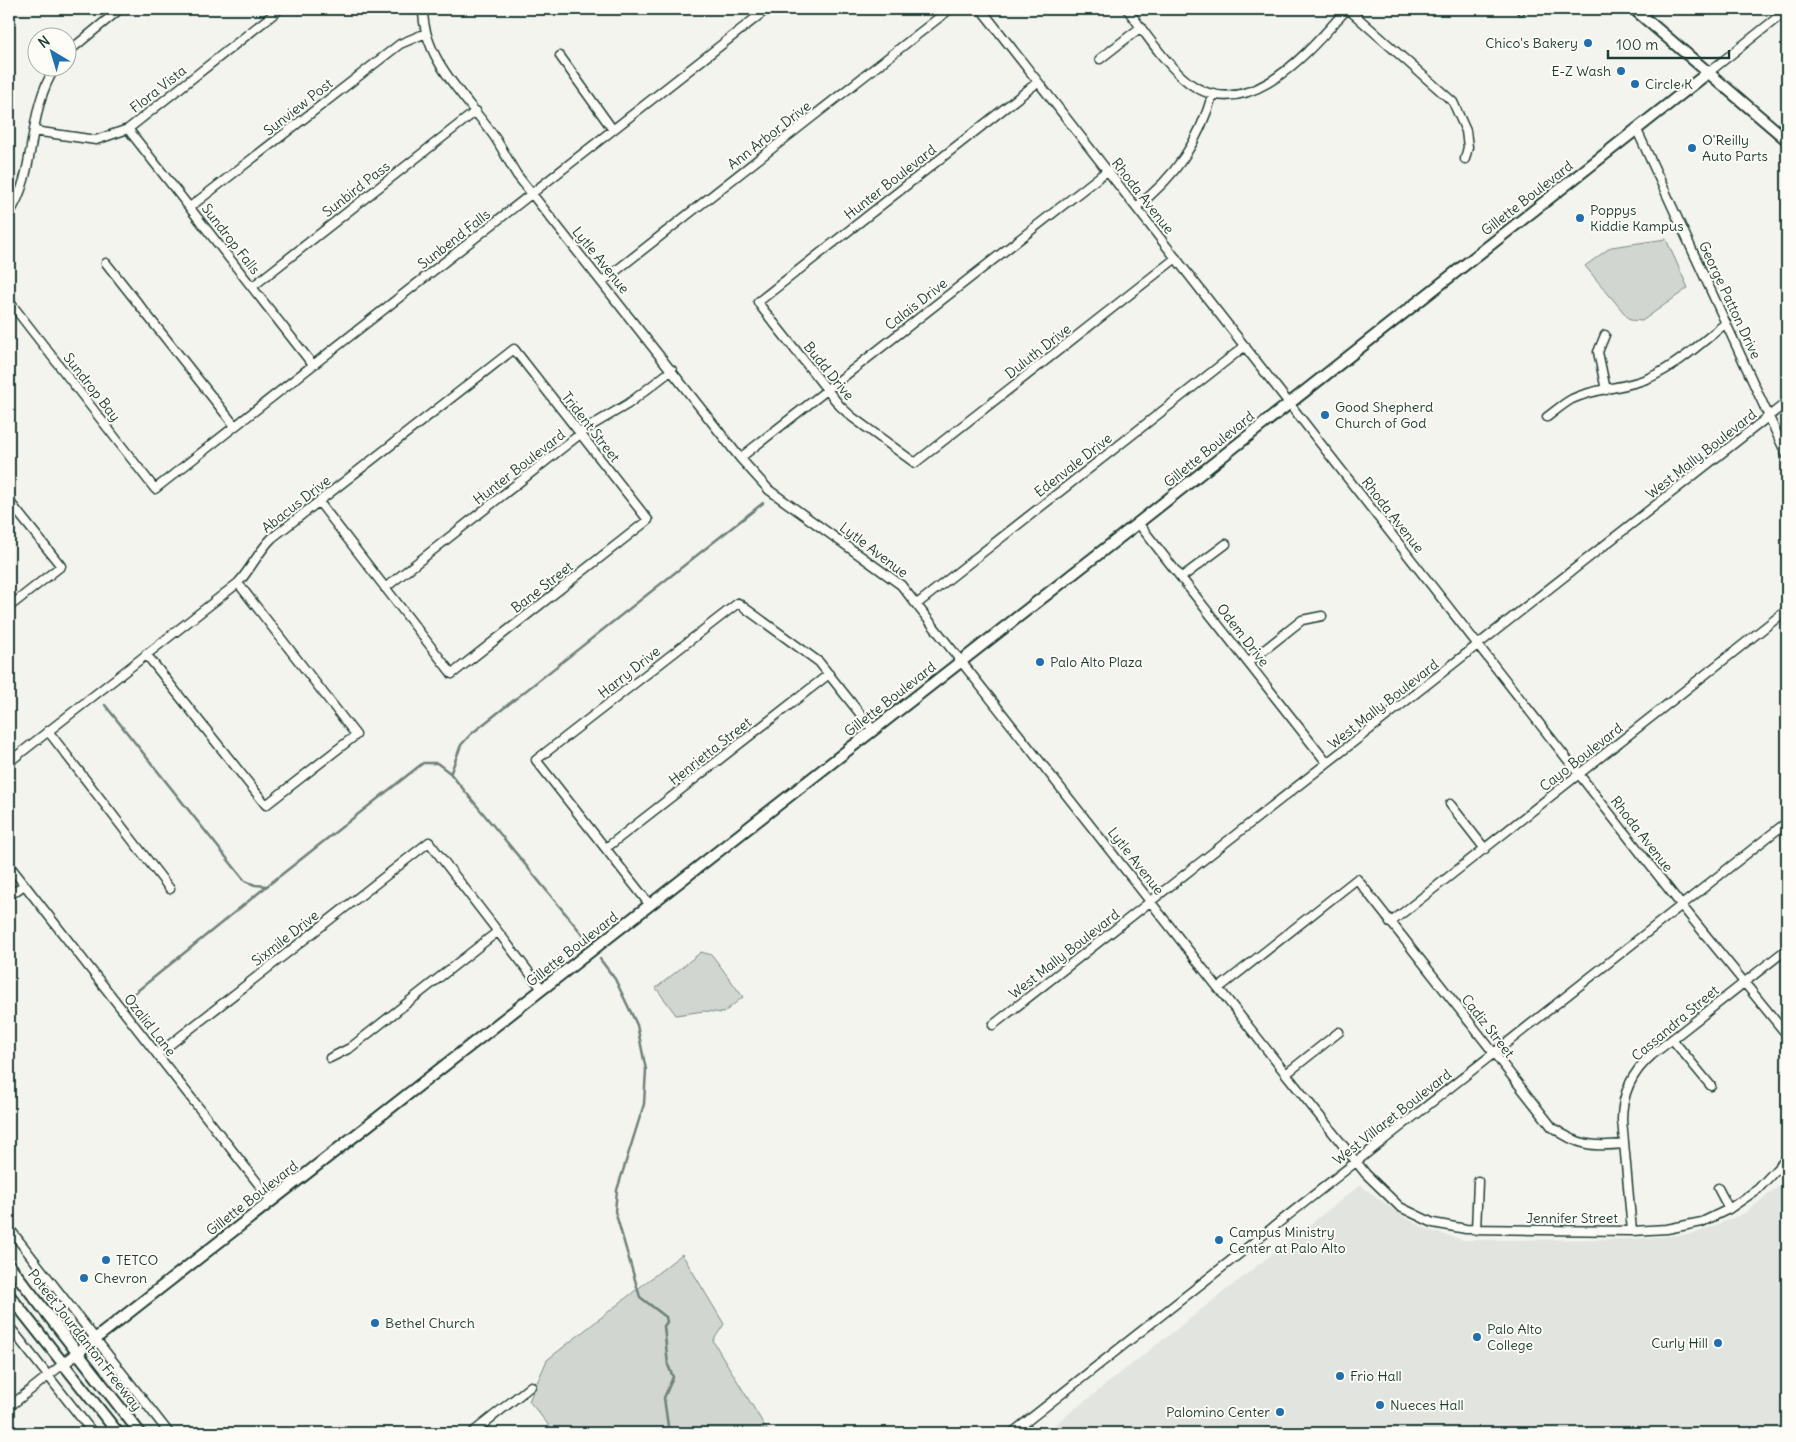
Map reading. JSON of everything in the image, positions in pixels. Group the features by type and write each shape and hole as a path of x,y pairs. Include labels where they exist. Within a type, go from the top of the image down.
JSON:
{"main road":[{"path":"1634,9 1787,140"},
{"name":"Gillette Boulevard","path":"63,1364 1138,523 1709,72"},
{"name":"Poteet Jourdanton Freeway","path":"9,1265 140,1433"},
{"path":"9,1295 118,1433"}],"street":[{"path":"78,44 120,9"},
{"name":"Flora Vista","path":"34,130 96,140 128,129 280,9"},
{"name":"Lytle Avenue","path":"423,9 426,33 445,72 476,111 532,193 603,281 740,458 768,490 894,578 917,604 1356,1161"},
{"name":"Ann Arbor Drive","path":"603,281 950,9"},
{"name":"Rhoda Avenue","path":"981,9 1682,906 1787,1035"},
{"path":"1127,9 1181,76 1195,86 1212,93 1238,94 1267,84 1307,54 1348,9 1453,102 1466,131 1468,147 1465,159"},
{"name":"Sunbend Falls","path":"156,489 763,10"},
{"name":"Gillette Boulevard","path":"1709,72 1787,10"},
{"path":"1100,59 1140,26"},
{"name":"Sunview Post","path":"190,208 400,44 426,33"},
{"path":"560,56 613,130"},
{"path":"9,214 22,189 43,93 51,78"},
{"name":"Hunter Boulevard","path":"758,302 1038,82"},
{"path":"1136,207 1158,190 1170,177 1203,125 1212,93"},
{"name":"Sunbird Pass","path":"252,287 476,111"},
{"name":"George Patton Drive","path":"1636,128 1787,456"},
{"name":"Sundrop Falls","path":"128,129 313,365"},
{"name":"Calais Drive","path":"740,458 1108,170"},
{"name":"Duluth Drive","path":"915,463 1176,258"},
{"path":"106,263 235,426"},
{"name":"Sundrop Bay","path":"9,301 156,489"},
{"name":"Budd Drive","path":"758,302 827,390 852,417 915,463"},
{"path":"1547,417 1573,399 1637,383 1668,369 1726,323"},
{"path":"1605,336 1598,352 1606,390"},
{"name":"Edenvale Drive","path":"917,604 1245,346"},
{"name":"Trident Street","path":"514,349 648,520"},
{"name":"Abacus Drive","path":"9,762 238,583 263,547 514,349"},
{"name":"Hunter Boulevard","path":"385,588 580,434 628,404 672,370"},
{"name":"West Mally Boulevard","path":"993,1025 1787,402"},
{"path":"9,500 61,566 9,607"},
{"path":"319,502 385,588"},
{"name":"Bane Street","path":"385,588 452,674 648,520"},
{"name":"Odem Drive","path":"1138,523 1327,763"},
{"path":"1182,577 1226,544"},
{"path":"146,654 266,804 356,735 238,583"},
{"name":"Harry Drive","path":"606,848 536,760 738,603 809,653 829,674"},
{"name":"Cayo Boulevard","path":"1390,922 1787,610"},
{"path":"1249,662 1302,620 1322,616"},
{"path":"829,674 873,730"},
{"name":"Henrietta Street","path":"606,848 829,674"},
{"path":"48,731 170,889"},
{"path":"1450,804 1485,849"},
{"name":"West Villaret Boulevard","path":"1012,1433 1787,822"},
{"name":"Sixmile Drive","path":"158,1054 428,842 497,932"},
{"path":"606,848 650,905"},
{"name":"Ozalid Lane","path":"9,865 271,1200"},
{"name":"Cadiz Street","path":"1219,988 1357,879 1542,1116 1567,1138 1591,1146 1624,1144"},
{"path":"9,896 24,884"},
{"path":"330,1058 350,1048 497,932 542,989"},
{"name":"Cassandra Street","path":"1632,1231 1622,1112 1631,1080 1646,1060 1787,949"},
{"path":"1286,1074 1339,1032"},
{"path":"1672,1039 1711,1086"},
{"name":"Jennifer Street","path":"1356,1161 1380,1189 1400,1207 1433,1223 1476,1230 1632,1231 1684,1226 1729,1209 1758,1189 1787,1158"},
{"path":"1476,1230 1478,1182"},
{"path":"1718,1188 1729,1209"},
{"name":"Poteet Jourdanton Freeway","path":"9,1228 170,1433"},
{"path":"9,1326 93,1433"},
{"name":"Gillette Boulevard","path":"9,1407 63,1364"},
{"path":"472,1433 531,1386"}],"shaded area":[{"path":"1666,239 1688,288 1642,321 1630,320 1585,266 1611,247"},
{"path":"701,952 712,955 743,997 723,1013 704,1011 676,1015 656,988"},
{"name":"Palo Alto College","path":"1787,1175 1787,1433 1044,1433 1360,1185 1404,1217 1429,1230 1464,1240 1631,1239 1693,1234 1745,1213 1780,1185"},
{"path":"682,1254 724,1324 713,1341 769,1433 555,1433 529,1401 547,1360"}],"waterway":[{"path":"451,772 461,745 471,734 763,503"},
{"path":"105,705 245,881 255,885 267,886 423,763 437,763 450,773 583,935"},
{"path":"131,996 267,886"},
{"path":"600,959 615,979 637,1025 646,1070 644,1104 617,1190 615,1211 640,1297 666,1317 667,1322 664,1326 668,1365 673,1377 664,1398 669,1433"}],"place":[{"name":"Chico's Bakery","path":"1588,43"},
{"name":"E-Z Wash","path":"1621,71"},
{"name":"Circle K","path":"1635,84"},
{"name":"O'Reilly Auto Parts","path":"1692,148"},
{"name":"Poppys Kiddie Kampus","path":"1580,218"},
{"name":"Good Shepherd Church of God","path":"1325,415"},
{"name":"Palo Alto Plaza","path":"1040,662"},
{"name":"Campus Ministry Center at Palo Alto","path":"1219,1240"},
{"name":"TETCO","path":"106,1260"},
{"name":"Chevron","path":"84,1278"},
{"name":"Bethel Church","path":"375,1323"},
{"name":"Palo Alto College","path":"1477,1337"},
{"name":"Curly Hill","path":"1718,1343"},
{"name":"Frio Hall","path":"1340,1376"},
{"name":"Nueces Hall","path":"1380,1405"},
{"name":"Palomino Center","path":"1280,1412"}]}
